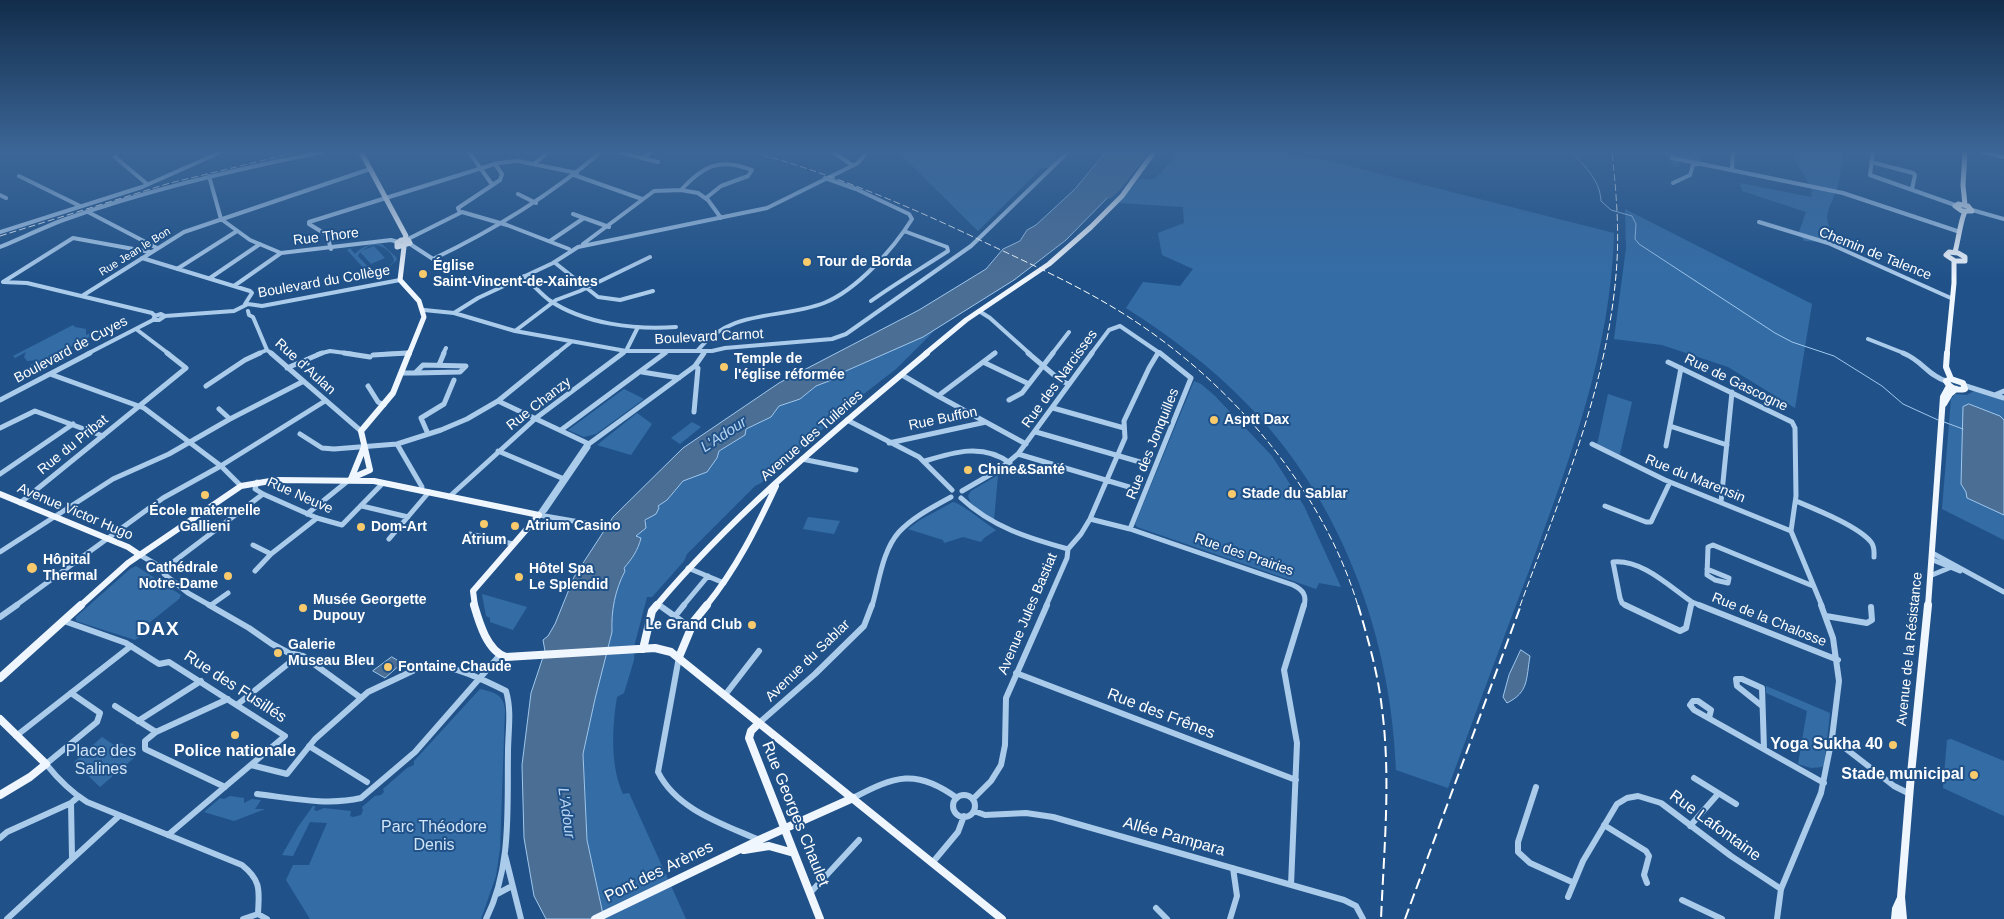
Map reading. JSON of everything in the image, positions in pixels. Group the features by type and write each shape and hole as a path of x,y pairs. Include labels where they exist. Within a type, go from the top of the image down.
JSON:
{"main road":[{"name":"Avenue des Tuileries","path":"640,649 652,611 688,568 779,479 934,346 979,311 1046,266 1107,212 1123,195"},
{"path":"1955,252 1960,237 1963,211 1960,204 1961,195"},
{"path":"374,481 361,431 393,393 424,317 424,310 417,297 400,280 404,247 396,246 404,241 406,233 386,197"},
{"path":"1960,204 1972,210"},
{"path":"1963,211 1972,210"},
{"path":"1958,240 1956,231 1963,211"},
{"path":"1955,252 1966,260 1962,262 1954,261 1946,254 1955,252"},
{"path":"1954,261 1948,357 1951,381 1956,390"},
{"path":"1944,404 1950,394 1956,390 1964,390 1966,386 1951,381"},
{"name":"Avenue de la Résistance","path":"1903,919 1901,897 1934,557 1940,426 1944,404 1943,395 1951,381"},
{"path":"351,478 364,446"},
{"path":"351,478 370,470"},
{"path":"0,677 126,565 241,486 257,481 351,478 420,490 539,515"},
{"path":"679,657 690,628 724,583 750,542 779,479"},
{"name":"Avenue Victor Hugo","path":"0,494 130,548 140,555"},
{"path":"539,515 476,586 472,594 482,625 494,649 500,655 516,658 664,649 679,657 688,667 1002,919"},
{"path":"0,719 46,764 30,777 0,795"},
{"name":"Rue Georges Chaulet","path":"759,723 751,731 748,738 820,919"},
{"path":"735,852 853,798"},
{"path":"735,852 765,845 778,846 794,853"},
{"name":"Pont des Arènes","path":"595,919 735,852"},
{"name":"Avenue de la Résistance","path":"1895,919 1901,897"}],"street":[{"path":"0,195 6,198"},
{"path":"57,195 80,206"},
{"path":"0,232 114,195"},
{"path":"0,247 66,219 146,195"},
{"path":"214,195 221,219"},
{"name":"Rue Jean le Bon","path":"82,296 184,232 293,195"},
{"path":"331,249 330,239 326,233 308,224 309,222 393,195"},
{"path":"460,213 458,208 478,195"},
{"path":"520,195 536,203"},
{"path":"404,241 432,259 479,238 547,195"},
{"path":"631,195 642,199"},
{"path":"583,245 648,195"},
{"path":"701,195 706,198 721,218"},
{"path":"706,198 710,195"},
{"path":"454,313 478,297 554,262 569,249 721,218 778,204 794,195"},
{"path":"698,350 713,333 729,325 822,304 833,299 865,273 904,232 912,219 909,214 870,195"},
{"name":"Boulevard Carnot","path":"424,310 454,313 516,331 626,351 705,351 832,339 846,334 971,246 1025,195"},
{"path":"1851,195 1956,231"},
{"path":"1931,195 1960,204"},
{"path":"1972,210 2004,219"},
{"path":"88,212 157,248"},
{"path":"404,241 460,213 502,224 569,249"},
{"path":"573,214 608,227"},
{"path":"550,242 584,218"},
{"name":"Rue Thore","path":"221,219 237,231 281,253 331,249 391,240 404,241"},
{"name":"Chemin de Talence","path":"1759,222 1828,243 1953,299"},
{"path":"177,268 237,231"},
{"path":"871,301 898,281 922,269 948,251 947,247 904,232"},
{"path":"2,282 73,238 150,252"},
{"path":"210,278 260,244"},
{"path":"234,286 281,253"},
{"path":"516,331 553,303 650,257"},
{"path":"142,258 210,278 252,293 246,304 238,309"},
{"path":"554,262 598,298 616,300 653,291"},
{"path":"524,276 553,303 610,322 638,327 676,327"},
{"name":"Boulevard du Collège","path":"252,306 400,280"},
{"path":"2,282 27,283 82,296 152,313 154,318"},
{"path":"246,304 252,306 248,310"},
{"name":"Boulevard de Cuyes","path":"0,400 154,318 160,320 165,316 238,309 241,312 248,310"},
{"name":"Rue d'Aulan","path":"248,310 267,350 361,431"},
{"path":"979,311 990,318 1062,382 1069,384"},
{"name":"Rue des Narcisses","path":"1010,462 1036,432 1109,330 1116,326 1125,328 1159,352"},
{"name":"Rue Chanzy","path":"449,497 536,418 626,351 638,327"},
{"name":"Rue du Pribat","path":"20,503 187,367 136,329"},
{"path":"1009,400 1022,393 1068,332"},
{"path":"1868,339 1922,362 1931,376 1951,381"},
{"path":"300,434 322,448 334,449 397,444 428,434 467,419 498,401 571,342"},
{"path":"439,365 446,348"},
{"path":"206,386 245,360 267,350"},
{"path":"287,368 330,351 371,356 410,353"},
{"path":"561,430 668,351"},
{"path":"591,524 539,515 583,456 589,444 695,366 702,360 705,351"},
{"path":"1068,549 1090,519 1125,438 1124,421 1149,368 1159,352"},
{"name":"Rue des Jonquilles","path":"1130,529 1191,381 1189,376 1159,352"},
{"path":"938,396 995,353"},
{"path":"983,362 1029,384"},
{"name":"Rue de Gascogne","path":"1668,362 1732,392 1786,419 1794,425 1797,465 1796,501"},
{"path":"402,373 460,372 466,366 423,365 414,372"},
{"path":"694,412 698,368 695,366"},
{"path":"1666,446 1681,368"},
{"path":"642,372 679,378"},
{"path":"50,374 140,406 221,466 241,486"},
{"path":"902,375 986,422"},
{"path":"428,434 421,418 444,404 454,380"},
{"path":"1,550 113,479 169,454 230,419 302,382"},
{"path":"368,386 378,402 384,405"},
{"path":"1966,386 1997,394 2004,398"},
{"path":"1997,394 2004,391"},
{"path":"1721,502 1732,392"},
{"path":"0,617 167,495 221,466 325,401"},
{"path":"498,401 589,444"},
{"path":"1053,408 1124,428"},
{"path":"219,409 230,419"},
{"path":"0,428 35,411 103,436"},
{"path":"847,420 924,461 952,490"},
{"name":"Rue Buffon","path":"889,443 986,422 1026,444"},
{"path":"0,474 73,424"},
{"path":"1670,426 1727,445"},
{"path":"1036,432 1140,462"},
{"path":"397,444 422,488 420,490"},
{"name":"Rue du Marensin","path":"1592,444 1621,460 1670,482 1791,531"},
{"path":"924,461 974,449 994,452 1010,462 962,491 958,489 952,490"},
{"path":"498,451 565,479"},
{"path":"1018,454 1129,487"},
{"path":"802,459 856,470"},
{"path":"307,514 351,478"},
{"name":"Rue Neuve","path":"257,481 256,489 263,494 307,514 342,526 362,506"},
{"path":"1605,506 1646,522 1651,522 1670,482"},
{"path":"383,483 362,506 408,517"},
{"path":"952,490 950,494 955,499 960,498 963,494 962,491"},
{"path":"389,539 429,492"},
{"path":"164,569 263,494"},
{"name":"Avenue du Sablar","path":"759,723 827,663 864,626 871,609 888,550 898,533 914,519 951,497"},
{"name":"Avenue Jules Bastiat","path":"960,498 975,512 999,527 1068,549 1067,558 1006,698 1004,755 990,781 973,799"},
{"path":"1777,919 1781,889 1824,783 1839,682 1838,660 1826,616 1791,531 1796,501 1870,540 1874,548 1874,557"},
{"path":"255,571 271,554 317,518"},
{"name":"Rue des Prairies","path":"1090,519 1130,529 1293,585 1305,593 1306,598 1284,670 1288,700 1296,729 1296,780 1291,885"},
{"path":"470,534 513,544"},
{"path":"253,545 271,554"},
{"path":"1707,569 1708,547 1713,545 1813,586"},
{"path":"140,555 164,569"},
{"path":"1934,557 1950,568 1965,572"},
{"path":"1934,557 2004,592"},
{"name":"Rue de la Chalosse","path":"1692,602 1686,628 1680,631 1628,607 1622,603 1620,598 1613,562 1622,561 1645,569 1692,602 1838,660"},
{"path":"688,568 724,583"},
{"path":"1932,575 1950,568"},
{"path":"164,569 164,574 188,593 227,614 272,644 289,653 299,655 361,698"},
{"path":"676,615 708,576"},
{"path":"211,605 228,593"},
{"path":"658,604 676,615 690,628"},
{"path":"1826,616 1867,623 1872,620 1871,607"},
{"name":"Rue des Fusillés","path":"64,621 131,646 159,664 169,662 286,736 251,765"},
{"path":"16,736 131,646"},
{"path":"725,695 759,651"},
{"path":"238,704 299,655"},
{"path":"257,794 336,801 352,801 361,798 415,752 500,655"},
{"path":"679,657 658,772 660,780 698,813 759,840"},
{"path":"168,835 251,765 287,774 309,746 361,698 376,687 423,666 432,664 481,678 506,691 508,696 507,818 504,850 501,879 486,919"},
{"name":"Rue des Frênes","path":"1016,673 1296,780"},
{"path":"1762,706 1737,686 1736,679 1742,679 1762,688 1764,749"},
{"path":"138,721 201,681"},
{"path":"71,693 100,712 97,722 46,764 78,797 119,816 242,865 254,874 259,888 258,914"},
{"path":"225,787 145,749 145,741 156,732 228,699"},
{"path":"115,706 156,732"},
{"path":"1709,718 1824,783"},
{"path":"1832,738 1894,786 1910,794"},
{"path":"309,746 367,782"},
{"path":"853,798 876,785 899,778 928,780 957,798"},
{"path":"1694,778 1736,804"},
{"path":"1536,787 1518,842 1518,852 1530,863 1572,882"},
{"path":"1690,826 1718,794"},
{"path":"933,862 958,832 964,816 974,811 975,804 973,799 963,795 957,798 954,808 957,813 964,816"},
{"name":"Rue Lafontaine","path":"1568,897 1572,882 1616,804 1624,797 1636,795 1651,798 1661,803 1731,856 1781,889"},
{"path":"0,838 8,832 78,797"},
{"path":"68,803 72,858"},
{"name":"Allée Pampara","path":"974,811 985,815 1026,813 1054,818 1344,900 1356,906 1362,915"},
{"path":"7,919 119,816"},
{"path":"1604,825 1646,852 1649,856 1644,875 1647,883"},
{"path":"810,893 859,840"},
{"path":"504,850 521,919"},
{"path":"1230,919 1237,896 1233,868"},
{"path":"496,894 512,886"},
{"path":"1682,900 1722,919"},
{"path":"1156,908 1167,919"},
{"path":"243,919 258,914"},
{"path":"258,914 266,919"}],"green space":[{"path":"941,195 1015,195 978,231"},
{"path":"1126,195 1463,195 1614,233 1611,277 1605,319 1597,362 1586,404 1560,486 1448,788 1396,770 1392,719 1384,669 1371,619 1354,571 1333,525 1308,481 1278,439 1231,388 1188,351 1126,308 1143,282 1180,286 1193,269 1162,255 1158,233 1184,223 1183,207 1119,203"},
{"path":"1754,195 1800,195 1811,197 1811,195 1835,195 1827,219 1836,239 1827,242 1804,241 1799,232 1806,212"},
{"path":"1625,209 1812,304 1795,408 1728,367 1662,345 1614,339 1626,248"},
{"path":"378,244 382,244 397,260 386,269 372,271 374,274 370,275 347,250 350,248 355,254 364,247","holes":["376,245 385,248 394,261 389,266 370,269 358,256 360,252 371,264 385,258 374,246 361,251 369,246"]},
{"path":"73,325 86,329 86,335 93,332 95,334 33,367 30,365 39,360 27,361 24,357 26,352 15,358 13,356"},
{"path":"935,330 896,369 847,407 781,467 755,486 687,554 684,561 652,597 647,597 635,643 634,660 624,693 617,697 613,733 614,759 623,794 629,793 686,919 604,919 587,840 583,755 612,632 612,616 616,593 624,571 623,568 635,554 635,537 657,506 667,500 683,481 711,467 719,451 745,435 746,429 750,426 779,406 800,399 816,386 838,374"},
{"name":"Stade du Sablar","path":"1194,381 1201,384 1215,396 1272,456 1304,506 1341,587 1319,583 1316,589 1137,527 1135,524"},
{"path":"624,389 644,399 596,434 584,437 568,430"},
{"path":"1974,391 2004,400 2004,540 1942,509 1951,399 1955,394 1967,395"},
{"path":"1608,394 1632,402 1619,458 1597,445"},
{"path":"637,413 652,424 631,455 597,445"},
{"path":"692,422 701,427 680,444 671,438"},
{"path":"998,475 994,520 975,507 968,496 971,491"},
{"path":"953,502 996,530 981,542 963,537 944,543 943,540 908,529 920,520"},
{"path":"808,517 840,521 834,534 803,529"},
{"path":"136,566 181,595 179,599 136,635 139,637 135,640 76,621 76,617 130,569"},
{"path":"482,594 527,607 513,630 490,622 490,618 486,616"},
{"path":"1766,686 1830,713 1824,765 1822,767 1811,768 1798,764 1807,711 1766,693"},
{"name":"Parc Théodore Denis","path":"480,689 497,694 502,700 505,709 500,849 496,876 481,919 310,919 286,880 293,865 309,865 327,823 310,822 293,856 282,855 313,806 315,806 314,810 317,811 324,808 351,811 350,816 353,817 361,815 362,807 375,796 381,795 384,792 383,789 407,768 414,765 414,761"},
{"name":"Place des Salines","path":"102,737 117,747 121,743 126,746 123,748 135,757 100,787 74,762"},
{"name":"Stade municipal","path":"1951,739 2004,761 2004,816 1943,788 1947,740"},
{"path":"230,796 244,798 244,803 252,799 261,800 255,809 265,809 234,821 204,812 220,798 224,799"}],"water":[{"name":"L'Adour","path":"1069,195 1110,195 1066,240 1014,280 923,337 839,374 829,381 816,386 800,399 779,406 771,417 746,429 745,435 719,451 717,458 707,472 683,481 667,500 658,506 656,514 645,520 646,528 636,536 641,538 640,542 624,568 625,571 616,593 612,616 612,632 583,754 587,840 604,919 546,919 534,896 524,838 522,765 531,693 545,651 543,640 548,636 555,624 574,577 613,517 683,448 779,383 919,310 986,269 1003,249 1020,241 1027,230 1036,225"},
{"path":"1969,404 2000,416 2004,420 2004,515 1967,498 1961,484 1963,407"},
{"path":"1521,650 1530,656 1527,678 1519,694 1507,703 1503,697 1509,675"},
{"name":"Fontaine Chaude","path":"392,657 402,663 385,678 373,671"}],"waterway":[{"path":"1600,195 1601,201 1611,210 1632,216 1636,224 1635,239 1639,244 1775,333 1792,342 1834,356 1882,386 1903,404 1938,420"},
{"path":"1944,422 1963,429"}],"railway":[{"path":"0,236 132,195"},
{"path":"877,195 928,216 1025,261 1106,303 1145,328 1180,354 1245,415 1301,486 1324,525 1343,565 1358,606"},
{"path":"1520,606 1567,480 1594,394 1605,350 1613,306 1618,247 1616,195"},
{"path":"1358,605 1375,669 1385,735 1386,814 1381,919"},
{"path":"1405,919 1521,605"}],"place":[{"name":"Tour de Borda","path":"807,262"},
{"name":"Église Saint-Vincent-de-Xaintes","path":"423,274"},
{"name":"Temple de l'église réformée","path":"724,367"},
{"name":"Asptt Dax","path":"1214,420"},
{"name":"Chine&Santé","path":"968,470"},
{"name":"Stade du Sablar","path":"1232,494"},
{"name":"École maternelle Gallieni","path":"205,495"},
{"name":"Atrium","path":"484,524"},
{"name":"Atrium Casino","path":"515,526"},
{"name":"Dom-Art","path":"361,527"},
{"name":"Hôpital Thermal","path":"32,568"},
{"name":"Cathédrale Notre-Dame","path":"228,576"},
{"name":"Hôtel Spa Le Splendid","path":"519,577"},
{"name":"Musée Georgette Dupouy","path":"303,608"},
{"name":"Le Grand Club","path":"752,625"},
{"name":"Galerie Museau Bleu","path":"278,653"},
{"name":"Fontaine Chaude","path":"388,667"},
{"name":"Police nationale","path":"235,735"},
{"name":"Yoga Sukha 40","path":"1893,745"},
{"name":"Stade municipal","path":"1974,775"}],"district":[{"name":"DAX","path":"158,630"}]}
